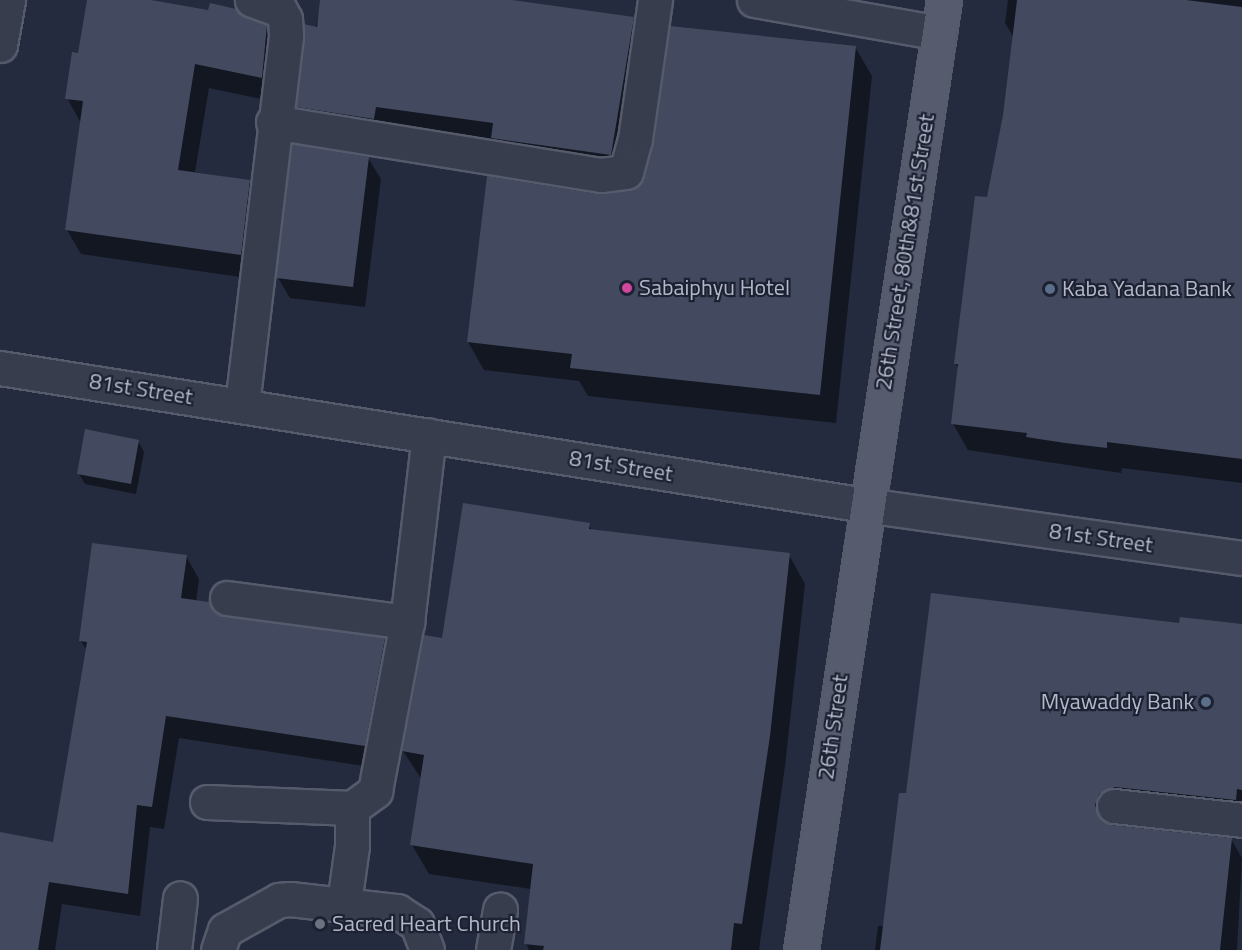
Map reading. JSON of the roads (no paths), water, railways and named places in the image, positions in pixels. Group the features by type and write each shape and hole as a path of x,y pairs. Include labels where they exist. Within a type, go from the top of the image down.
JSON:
{"main road":[{"name":"26th Street, 80th&81st Street","path":"865,505 945,0"},
{"name":"26th Street","path":"801,950 865,505"}],"street":[{"path":"0,45 8,0"},
{"path":"242,405 285,19 272,4 252,0"},
{"path":"273,122 601,175 626,172 655,0"},
{"path":"754,0 939,33"},
{"name":"81st Street","path":"0,368 865,505 1242,558"},
{"path":"207,802 352,808 375,791 407,622 429,435"},
{"path":"227,598 407,622"},
{"path":"1114,806 1242,820"},
{"path":"344,903 352,846 352,808"},
{"path":"174,950 180,898"},
{"path":"219,950 225,930 279,900 344,903 397,911 417,924 427,950"},
{"path":"493,950 500,910"}],"place":[{"name":"Sabaiphyu Hotel","path":"627,288"},
{"name":"Kaba Yadana Bank","path":"1050,289"},
{"name":"Myawaddy Bank","path":"1206,702"},
{"name":"Sacred Heart Church","path":"320,924"}]}
